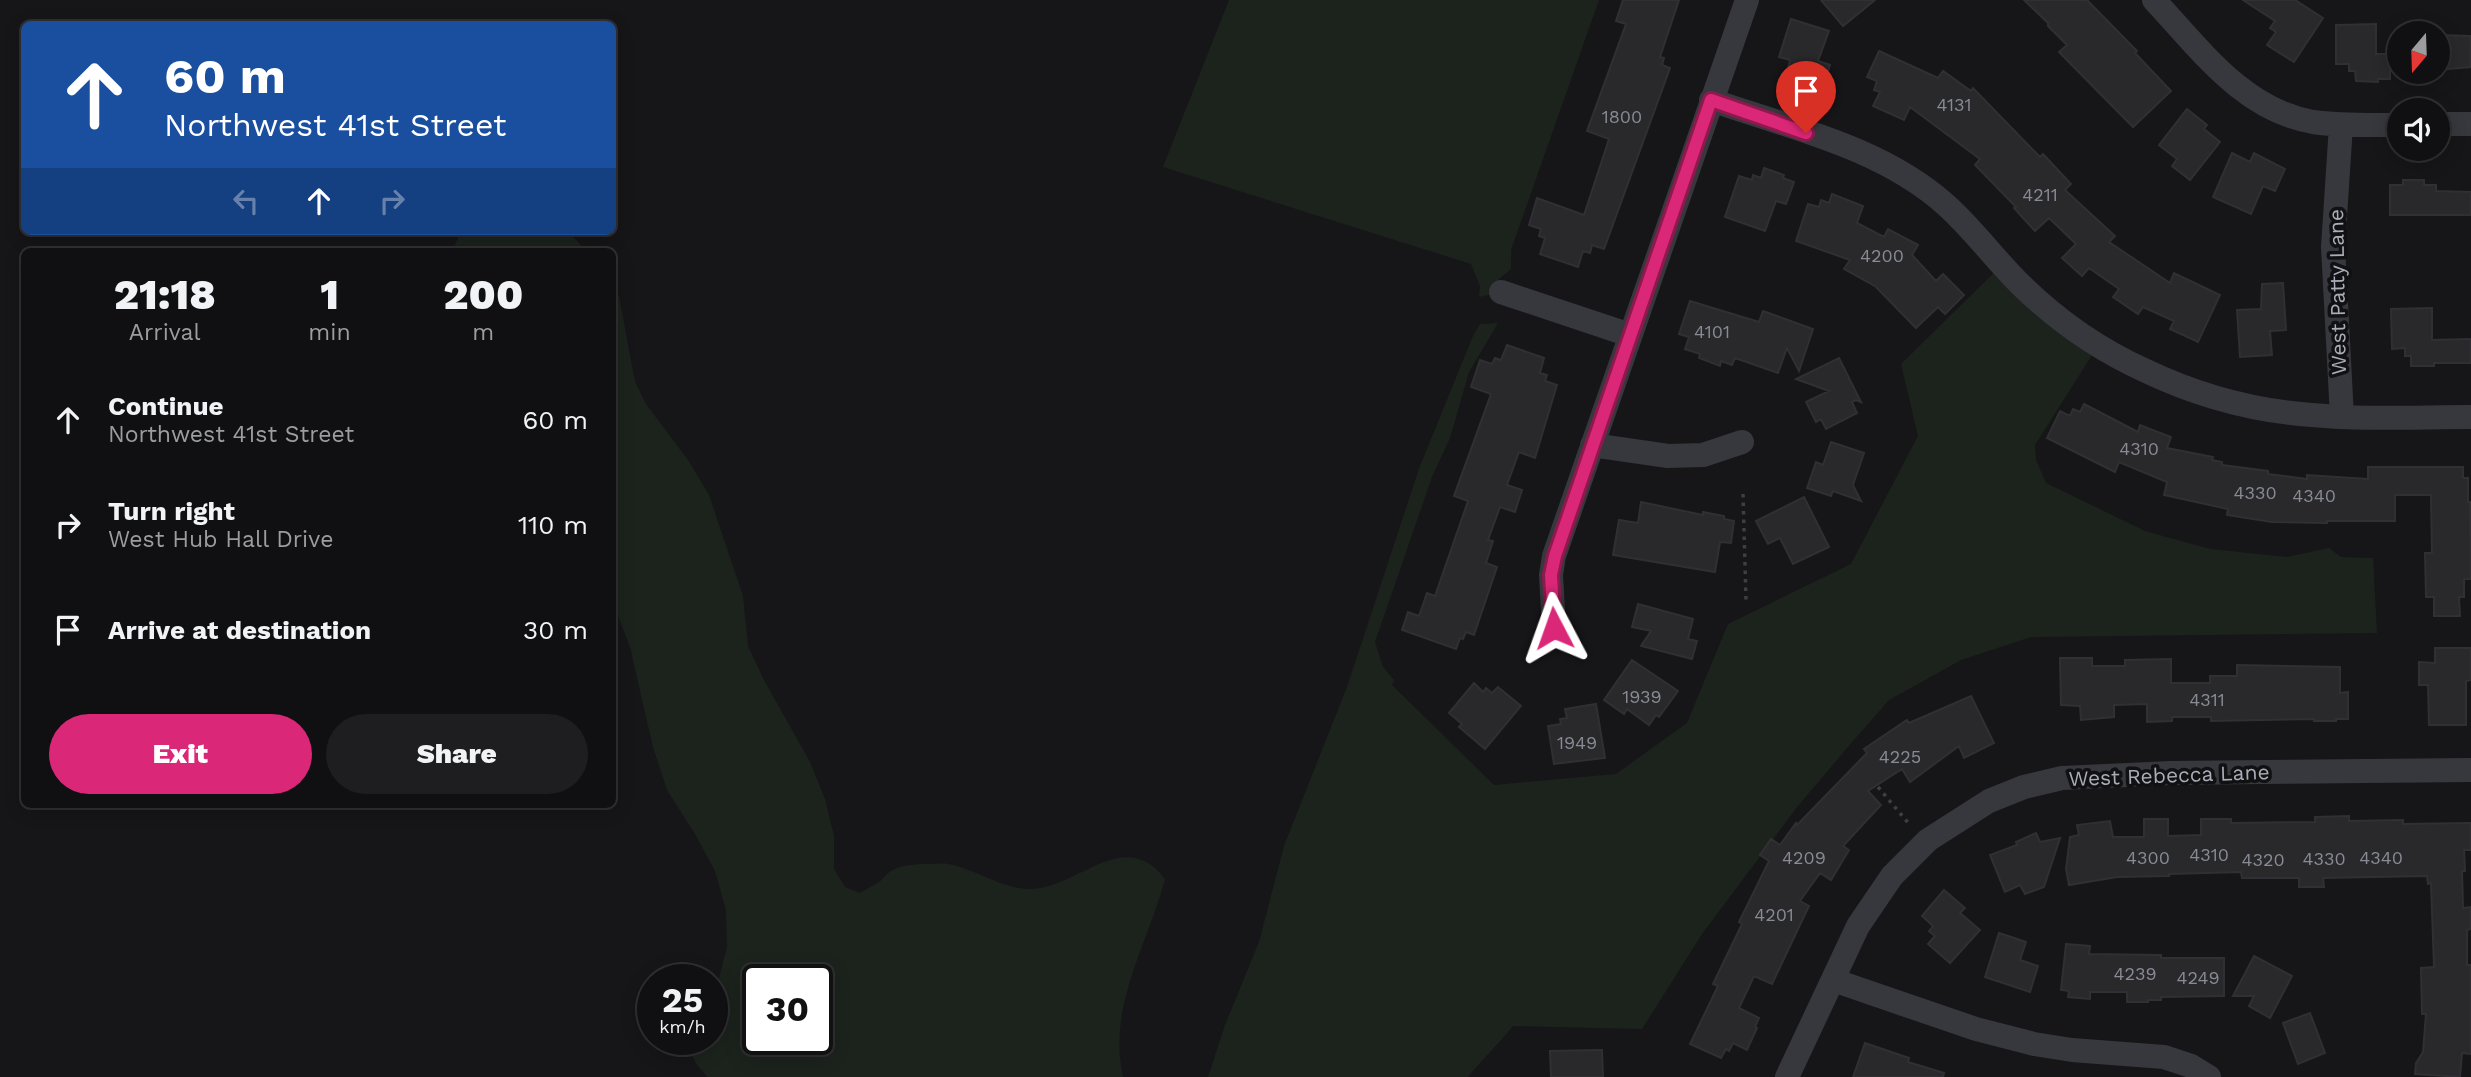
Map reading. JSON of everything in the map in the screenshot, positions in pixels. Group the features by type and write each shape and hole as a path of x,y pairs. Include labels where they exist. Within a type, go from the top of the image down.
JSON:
{"street":[{"path":"1554,628 1551,575 1555,556 1746,0"},
{"path":"2154,0 2221,73 2257,101 2310,121 2341,125 2387,124"},
{"path":"1711,100 1855,149 1904,174 1946,205 2022,286 2045,306 2088,337 2141,369 2238,403 2281,412 2342,417 2471,417"},
{"path":"2450,124 2471,124"},
{"name":"West Patty Lane","path":"2341,125 2333,247 2342,417"},
{"path":"1501,292 1630,335"},
{"path":"1592,445 1668,456 1703,455 1742,442"},
{"name":"West Rebecca Lane","path":"1787,1077 1858,926 1892,876 1928,840 1989,801 2024,787 2063,778 2171,773 2471,770"},
{"path":"1833,981 1988,1032 2072,1050 2164,1057 2191,1066 2209,1077"}],"path":[{"path":"1743,494 1746,600"},
{"path":"1878,787 1910,825"}],"shaded area":[{"path":"1229,0 1599,0 1511,250 1511,269 1499,279 1493,294 1479,297 1480,286 1471,264 1163,167"},
{"path":"459,235 572,235 583,248 454,248"},
{"path":"2002,265 2099,344 2035,445 2036,460 2046,483 2145,531 2210,549 2287,557 2329,548 2341,557 2373,558 2377,633 2031,637 1961,660 1889,700 1847,748 1797,807 1702,934 1642,1029 1513,1026 1468,1077 1208,1077 1225,1025 1259,942 1284,846 1347,687 1420,466 1480,324 1498,323 1469,372 1450,438 1432,477 1375,642 1383,667 1394,680 1392,685 1494,785 1616,774 1687,723 1728,624 1851,564 1918,436 1901,364"},
{"path":"616,292 619,296 635,382 646,404 688,460 709,495 743,596 748,646 810,762 825,799 834,836 834,869 845,887 860,893 899,867 943,864 1009,886 1030,889 1066,880 1117,858 1133,858 1149,864 1165,879 1125,1001 1120,1026 1123,1077 708,1077 692,1055 728,1055 728,964 723,964 727,947 726,910 715,871 667,790 653,747 630,647 616,611"}],"building":[{"path":"1623,0 1679,0 1660,57 1664,58 1662,65 1670,68 1604,249 1592,245 1590,253 1583,251 1578,267 1540,254 1545,238 1539,236 1541,229 1529,225 1537,198 1584,215 1609,139 1587,131 1626,24 1616,21"},
{"path":"1821,0 1875,0 1843,26"},
{"path":"2024,0 2087,0 2137,51 2135,53 2171,91 2133,127 2059,52 2067,45"},
{"path":"2243,0 2295,0 2323,18 2294,62 2267,45 2276,32 2270,28 2275,21"},
{"path":"1791,19 1829,31 1818,61 1830,65 1823,87 1813,84 1812,87 1791,80 1794,70 1788,68 1790,60 1779,57"},
{"path":"2376,24 2376,54 2387,54 2387,79 2378,79 2378,82 2356,81 2355,71 2349,71 2349,64 2336,64 2336,25"},
{"path":"2450,35 2471,36 2471,67 2450,69"},
{"path":"1879,51 1938,78 1943,71 1971,91 1973,88 2040,157 2043,154 2071,184 2065,190 2115,236 2109,242 2170,283 2174,273 2220,295 2198,342 2170,329 2174,321 2143,307 2138,314 2113,297 2119,289 2089,268 2082,276 2062,258 2076,244 2049,218 2035,231 1975,165 1980,159 1910,107 1904,120 1873,106 1880,92 1874,90 1877,81 1867,77"},
{"path":"2187,109 2207,125 2204,129 2220,142 2190,180 2172,166 2177,159 2159,145"},
{"path":"2232,153 2250,162 2254,153 2285,169 2275,191 2263,186 2251,214 2213,197"},
{"path":"1764,168 1784,175 1783,178 1794,182 1786,204 1776,201 1765,231 1725,217 1739,176 1752,180 1753,175 1761,178"},
{"path":"2403,180 2424,180 2424,185 2436,185 2436,191 2471,192 2471,215 2390,215 2390,185 2403,185"},
{"path":"1832,194 1863,206 1857,223 1884,237 1888,229 1918,245 1912,255 1936,281 1943,274 1964,295 1945,314 1938,307 1916,328 1875,286 1844,269 1850,260 1796,241 1808,204 1819,207 1821,200 1829,203"},
{"path":"2283,283 2286,330 2270,331 2272,355 2240,357 2237,310 2261,309 2262,284"},
{"path":"1690,301 1759,322 1763,311 1813,329 1799,371 1787,348 1778,373 1735,358 1732,365 1721,361 1720,366 1699,358 1700,354 1685,349 1689,337 1679,334"},
{"path":"2432,308 2432,340 2471,339 2471,363 2411,366 2411,356 2405,356 2405,348 2392,349 2391,309"},
{"path":"1507,345 1544,358 1540,373 1547,375 1545,381 1557,385 1535,458 1519,452 1507,485 1522,490 1515,512 1500,507 1488,540 1493,541 1486,563 1497,567 1474,635 1466,632 1463,639 1460,638 1456,649 1402,630 1408,612 1419,616 1427,593 1435,596 1468,501 1454,496 1491,394 1471,387 1480,360 1492,364 1495,358 1501,360"},
{"path":"1839,358 1861,402 1852,402 1857,413 1826,429 1821,419 1816,422 1806,402 1829,391 1796,379"},
{"path":"2084,404 2138,432 2140,425 2171,437 2167,448 2213,457 2212,460 2222,462 2222,465 2268,471 2268,474 2307,479 2307,475 2368,479 2368,467 2463,467 2463,478 2468,478 2470,502 2471,579 2464,579 2464,597 2459,597 2460,616 2434,616 2434,597 2426,597 2425,553 2432,553 2431,495 2395,495 2395,521 2272,522 2227,515 2228,509 2164,495 2167,482 2119,462 2115,472 2047,438 2060,411 2070,416 2073,409 2080,412"},
{"path":"1831,442 1864,453 1853,485 1861,501 1833,491 1831,496 1807,488 1816,462 1823,465"},
{"path":"1804,497 1829,547 1793,564 1780,538 1768,544 1756,521"},
{"path":"1641,502 1703,515 1703,512 1724,516 1724,519 1734,521 1731,543 1720,542 1715,572 1613,555 1619,520 1638,523"},
{"path":"1638,604 1693,619 1688,639 1697,641 1692,659 1641,646 1651,631 1632,627"},
{"path":"2435,648 2471,648 2471,680 2466,681 2466,725 2429,725 2428,685 2419,685 2419,662 2435,663"},
{"path":"2060,658 2092,658 2092,666 2125,666 2125,660 2171,659 2171,683 2210,683 2210,676 2237,676 2237,665 2340,667 2340,693 2348,692 2348,719 2211,721 2211,717 2172,717 2172,721 2147,722 2147,704 2114,705 2114,717 2081,720 2080,706 2061,705"},
{"path":"1632,660 1678,691 1659,717 1656,715 1649,725 1627,709 1624,714 1604,700"},
{"path":"1474,683 1483,692 1486,688 1492,693 1498,687 1521,706 1485,749 1459,727 1462,724 1449,713"},
{"path":"1971,696 1994,743 1964,758 1959,746 1910,782 1902,769 1868,791 1881,805 1843,846 1849,850 1831,880 1820,873 1800,901 1809,906 1772,984 1754,976 1739,1008 1759,1018 1747,1050 1733,1043 1721,1058 1690,1044 1718,986 1713,984 1742,924 1739,922 1769,861 1760,855 1771,839 1780,845 1796,823 1797,825 1867,753 1864,749 1907,720 1909,723"},
{"path":"1596,704 1605,758 1554,764 1548,726 1561,724 1560,719 1567,718 1565,709"},
{"path":"2349,816 2349,821 2403,820 2403,824 2471,823 2471,850 2464,850 2465,871 2462,871 2463,908 2471,907 2471,929 2467,930 2467,965 2471,965 2471,1054 2462,1053 2460,1077 2415,1074 2416,1063 2423,1052 2426,1014 2422,1014 2421,968 2434,967 2431,883 2428,884 2427,876 2323,878 2324,887 2299,887 2299,878 2242,878 2241,872 2117,877 2069,885 2066,869 2070,837 2079,835 2077,825 2110,821 2113,837 2144,837 2144,819 2168,819 2168,836 2201,835 2201,819 2231,819 2231,823 2315,822 2315,817"},
{"path":"2036,833 2040,842 2060,838 2044,887 2025,894 2020,885 2005,892 1990,855 2017,845 2016,842"},
{"path":"1944,890 1965,908 1960,913 1980,930 1950,963 1928,944 1935,936 1929,931 1933,926 1922,916"},
{"path":"1999,933 2026,942 2020,960 2038,966 2030,992 1985,977"},
{"path":"2066,944 2090,946 2089,954 2224,958 2224,996 2161,997 2161,1000 2148,1002 2127,1002 2127,992 2090,992 2090,999 2068,997 2069,991 2061,990"},
{"path":"2254,956 2292,976 2270,1018 2249,1006 2254,996 2233,996"},
{"path":"2310,1013 2325,1053 2298,1064 2283,1023"},
{"path":"1865,1043 1909,1058 1908,1062 1944,1073 1943,1077 1853,1077"},
{"path":"1602,1050 1603,1077 1551,1077 1550,1051"}],"route":[{"path":"1554,628 1551,575 1555,556 1711,100 1806,133"}]}
